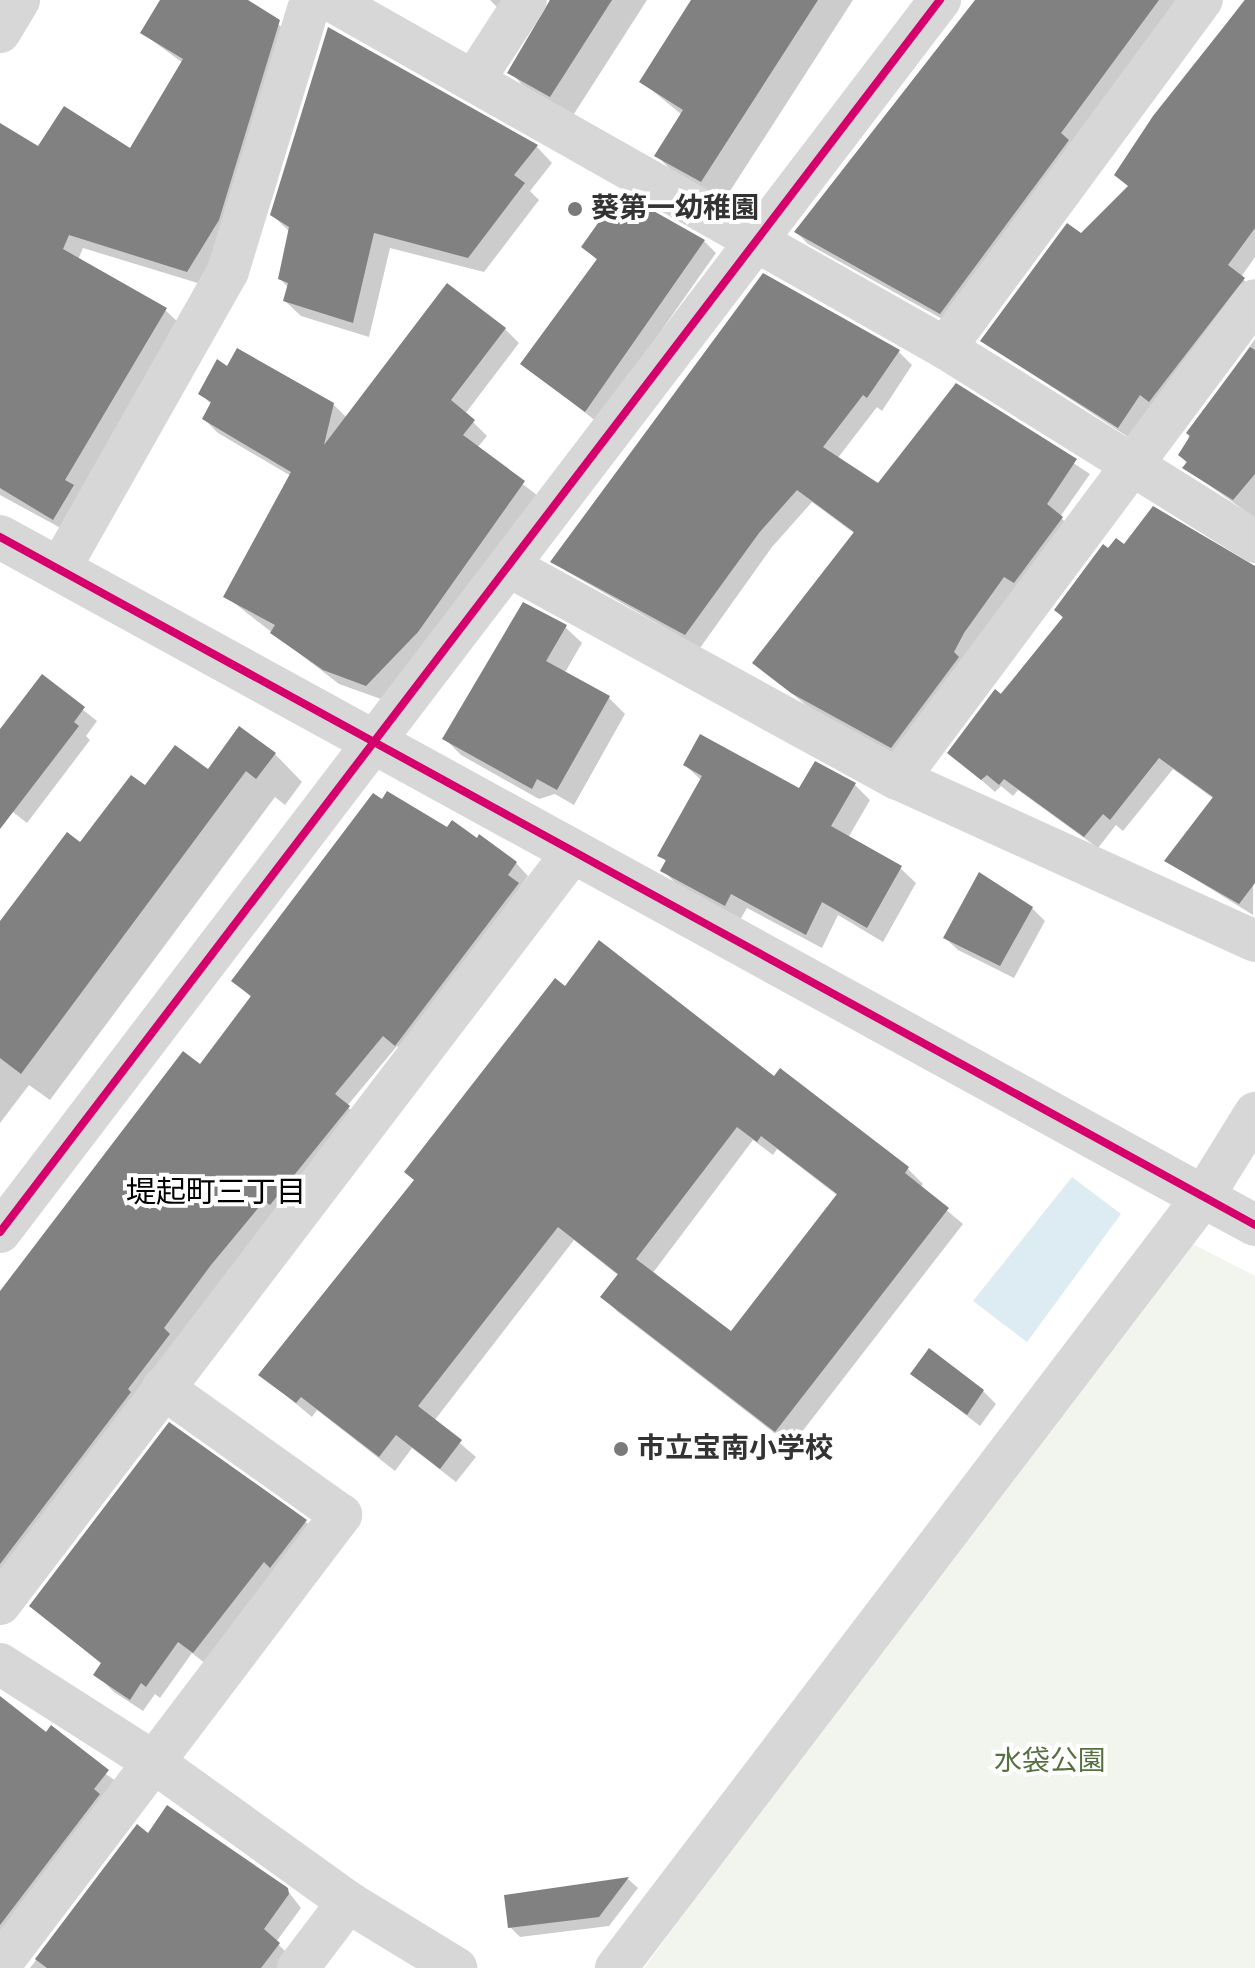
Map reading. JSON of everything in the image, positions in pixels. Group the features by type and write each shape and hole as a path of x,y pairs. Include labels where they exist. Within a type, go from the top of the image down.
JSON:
{"street":[{"path":"0,32 19,0"},
{"path":"474,80 526,0"},
{"path":"0,1232 376,744 940,0"},
{"path":"945,348 1202,0"},
{"path":"59,570 228,271 312,2 474,80 760,240 945,348 1255,542"},
{"path":"898,779 1255,300"},
{"path":"0,537 1255,1225"},
{"path":"510,567 898,779 1255,941"},
{"path":"0,1604 573,852"},
{"path":"616,1968 1203,1197 1255,1113"},
{"path":"0,1965 341,1515 163,1388"},
{"path":"0,1664 152,1761 348,1902 456,1968"},
{"path":"298,1968 348,1902"}],"green space":[{"name":"水袋公園","path":"1179,1237 1255,1276 1255,1968 644,1968"}],"shaded area":[{"path":"1072,1177 1121,1214 1027,1342 973,1301"}],"building":[{"path":"160,0 248,0 280,20 219,220 187,272 69,235 63,249 167,308 65,480 74,485 53,520 0,488 0,123 38,146 64,106 130,148 183,59 140,33"},
{"path":"550,0 612,0 550,97 507,73"},
{"path":"691,0 818,0 701,182 654,156 683,110 639,82"},
{"path":"975,0 1159,0 1061,133 1069,140 940,314 794,232"},
{"path":"1245,0 1255,0 1255,228 1228,265 1245,278 1149,402 1140,395 1118,428 980,341 1067,223 1081,233 1128,186 1114,175 1153,116"},
{"path":"328,27 538,145 514,175 525,183 468,258 374,233 353,323 283,301 288,283 278,279 289,227 270,215"},
{"path":"620,192 705,240 585,412 520,364 597,259 581,247"},
{"path":"763,273 900,350 867,398 863,395 823,447 878,483 956,383 1077,459 1047,504 1063,517 1014,583 1004,577 964,633 954,652 959,657 891,748 791,693 752,663 854,532 797,490 759,533 685,635 550,562"},
{"path":"447,283 506,328 451,400 475,420 463,435 525,481 418,632 366,686 323,670 270,633 275,625 223,597 291,472 202,419 211,402 198,394 217,359 227,366 237,348 334,403 324,445"},
{"path":"1250,347 1255,350 1255,474 1233,500 1182,468 1187,462 1178,455 1190,436 1186,433"},
{"path":"1153,506 1255,566 1255,883 1239,904 1164,861 1213,797 1159,758 1110,820 1103,814 1084,837 1004,779 999,785 987,775 981,780 947,753 995,689 1001,694 1063,617 1054,610 1103,544 1108,548 1116,538 1124,544"},
{"path":"523,602 567,625 546,661 610,696 557,790 537,779 532,789 442,739"},
{"path":"42,674 85,707 74,722 79,726 0,829 0,729"},
{"path":"239,726 276,753 256,779 246,771 21,1074 0,1058 0,921 67,832 80,842 131,775 145,785 175,745 208,769"},
{"path":"700,734 799,788 815,761 856,783 831,826 902,866 867,928 822,902 806,935 731,894 725,906 660,871 666,860 657,856 702,776 683,765"},
{"path":"387,791 447,827 452,820 477,838 479,834 517,862 508,875 519,883 395,1046 383,1036 335,1094 350,1106 270,1205 264,1201 211,1265 164,1328 170,1334 128,1389 131,1392 0,1564 0,1291 183,1051 200,1064 251,996 231,981 373,793 382,799"},
{"path":"979,872 1033,907 1000,966 943,938"},
{"path":"599,940 774,1076 780,1068 909,1167 905,1173 949,1208 775,1432 600,1297 618,1274 558,1227 418,1406 462,1440 440,1469 396,1435 379,1457 301,1397 296,1403 258,1375 414,1180 404,1172 555,978 565,986","holes":["737,1127 757,1142 761,1136 837,1194 731,1331 636,1259"]},
{"path":"929,1348 984,1390 967,1415 910,1374"},
{"path":"169,1422 307,1520 270,1568 264,1562 193,1653 178,1642 146,1687 141,1683 130,1700 93,1675 101,1663 29,1606"},
{"path":"0,1696 46,1732 51,1725 109,1770 94,1789 100,1794 0,1925"},
{"path":"167,1805 288,1888 289,1894 264,1929 280,1943 261,1968 47,1968 35,1959 137,1824 148,1833"},
{"path":"629,1877 599,1917 508,1928 504,1895"}],"cycle path":[{"path":"0,1232 940,0"},
{"path":"0,537 1255,1225"}],"place":[{"name":"葵第一幼稚園","path":"575,209"},
{"name":"市立宝南小学校","path":"621,1449"}],"district":[{"name":"堤起町三丁目","path":"216,1193"}]}
